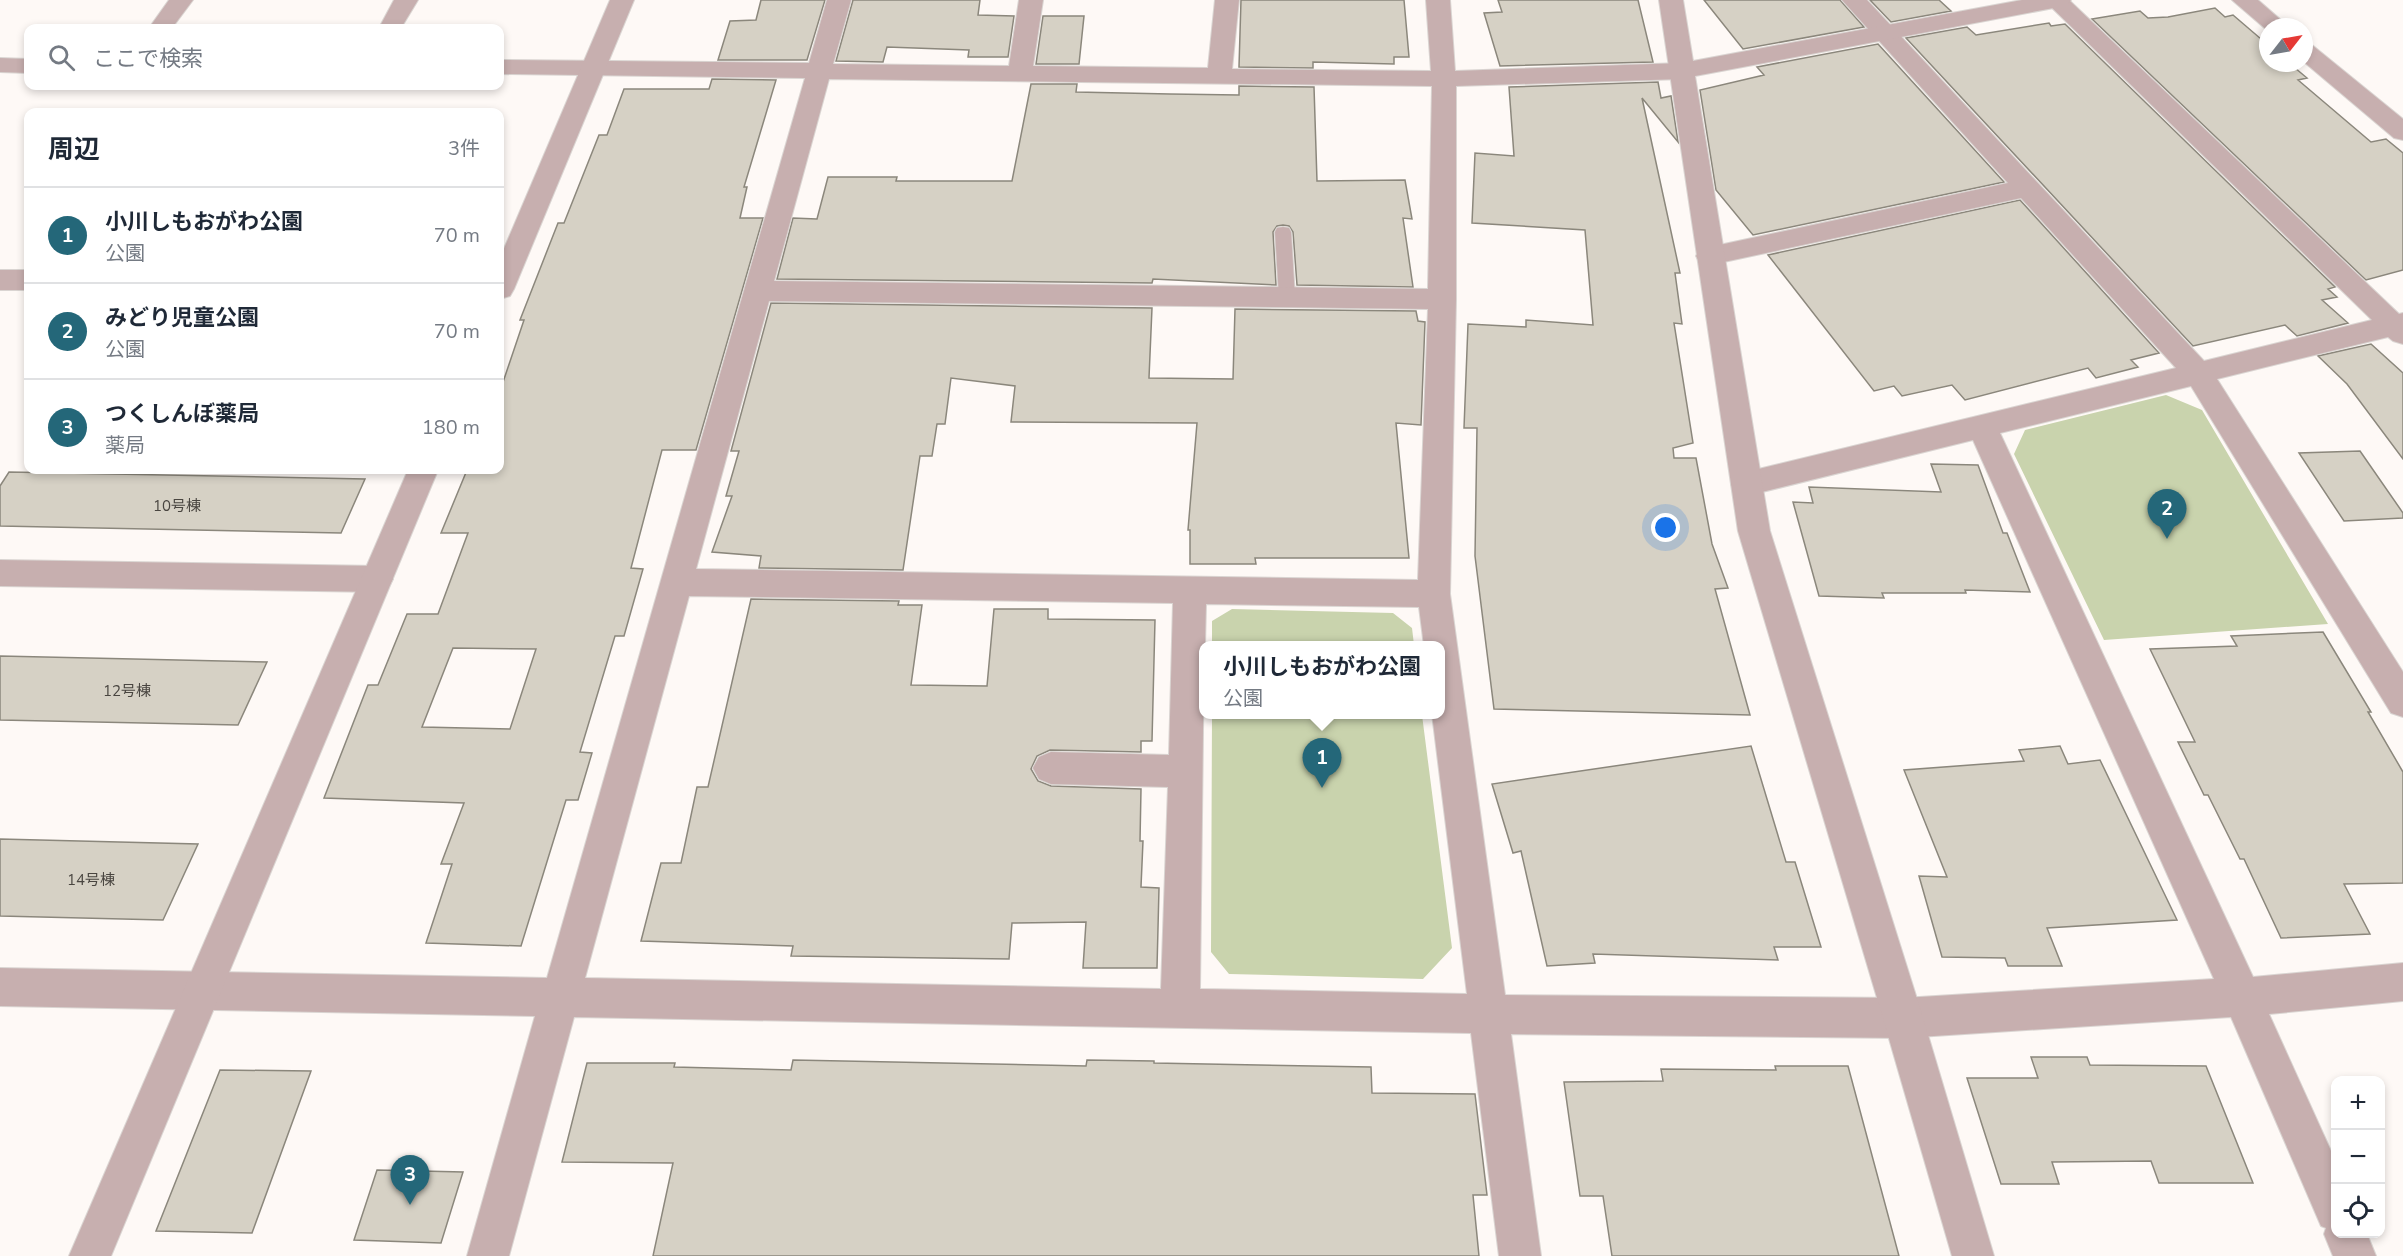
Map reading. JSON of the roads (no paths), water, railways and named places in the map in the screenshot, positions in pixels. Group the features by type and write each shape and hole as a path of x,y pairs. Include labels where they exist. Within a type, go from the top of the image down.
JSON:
{"street":[{"path":"163,24 181,0"},
{"path":"392,24 406,0"},
{"path":"504,279 622,0"},
{"path":"488,1256 839,0"},
{"path":"1020,75 1031,0"},
{"path":"1219,77 1227,0"},
{"path":"1438,0 1444,79 1442,299 1434,594 1440,641"},
{"path":"1671,0 1754,531 1904,1018 1972,1256"},
{"path":"1854,0 2198,373 2403,702"},
{"path":"504,67 819,73 1444,79 1682,71 2057,0 2401,327"},
{"path":"2244,0 2266,18"},
{"path":"2313,57 2403,132"},
{"path":"0,66 24,66"},
{"path":"1710,256 2027,188"},
{"path":"0,280 24,280"},
{"path":"758,291 1442,299"},
{"path":"1746,484 2198,373 2401,327"},
{"path":"1982,426 2242,996 2331,1200"},
{"path":"90,1256 421,474"},
{"path":"0,573 377,579"},
{"path":"677,582 1434,594"},
{"path":"1180,1009 1190,590"},
{"path":"1445,680 1520,1256"},
{"path":"1051,768 1186,771"},
{"path":"0,987 560,999 1488,1014 1904,1018 2242,996 2403,982"},
{"path":"2347,1238 2355,1256"}],"lane":[{"path":"1283,232 1287,297"}],"place":[{"name":"みどり児童公園","path":"2167,539"},
{"name":"小川しもおがわ公園","path":"1322,788"},
{"name":"つくしんぼ薬局","path":"410,1205"}]}
